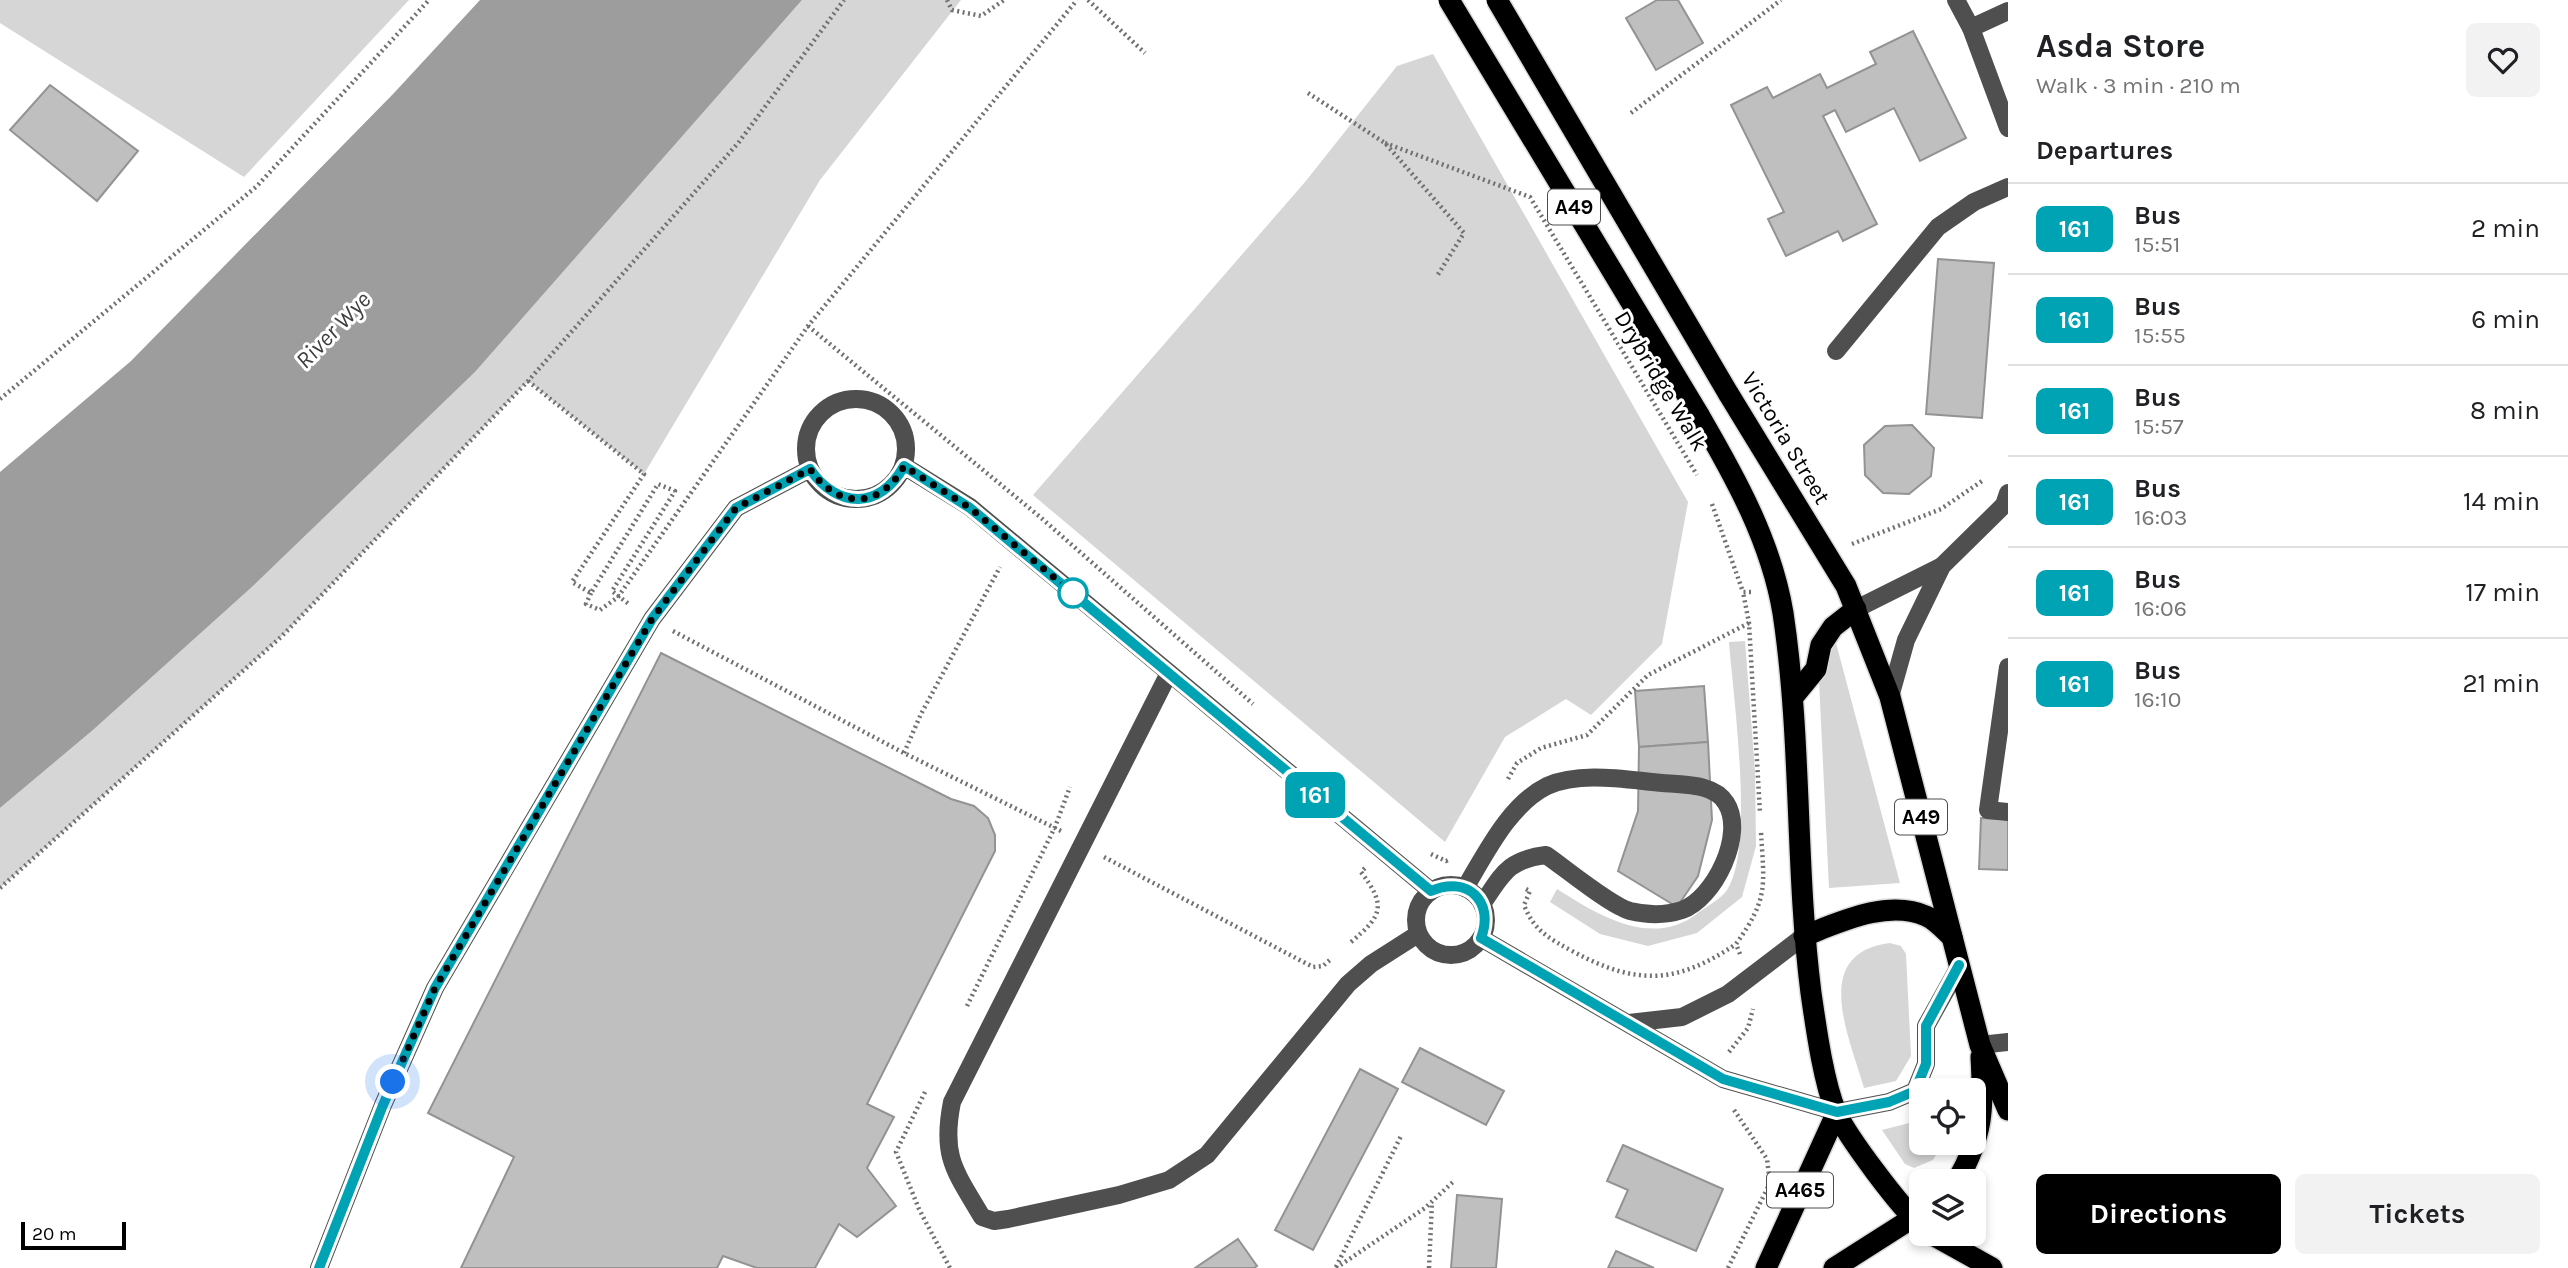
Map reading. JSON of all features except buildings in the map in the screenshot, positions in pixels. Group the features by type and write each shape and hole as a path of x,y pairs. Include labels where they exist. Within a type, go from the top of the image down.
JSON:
{"highway":[{"name":"A49","path":"1449,0 1699,415 1753,514 1778,589 1793,696 1804,936"},
{"name":"Victoria Street","path":"1497,0 1728,393 1846,586 1890,697 1980,1045"},
{"path":"1793,696 1816,669 1821,645 1833,626 1856,610"},
{"path":"1909,1207 1837,1112 1816,1027 1804,936 1844,920 1884,911 1907,911 1928,916 1952,937"},
{"path":"1980,1045 2008,1111"},
{"path":"1964,1169 1982,1122 1980,1045"},
{"name":"A465","path":"1766,1268 1837,1112"},
{"path":"1834,1268 1909,1224"},
{"path":"1953,1246 1992,1268"}],"street":[{"path":"1956,0 1971,28 2008,128"},
{"path":"1971,28 2008,11"},
{"path":"1836,351 1938,227 1974,202 2008,187"},
{"path":"858,398 888,409 899,421 906,435 907,451 897,480 885,491 869,498 851,499 827,489 810,469 806,452 807,435 815,419 828,407 858,398"},
{"path":"904,466 970,508 1016,545 1431,891"},
{"path":"318,1268 383,1105 435,988 652,619 736,508 810,469"},
{"path":"1856,610 1942,566 2007,503"},
{"path":"1890,697 1906,640 1942,566"},
{"path":"2008,667 1988,810 2008,812"},
{"path":"1169,673 952,1102 946,1134 950,1163 982,1217 994,1221 1119,1195 1169,1180 1207,1154 1348,984 1371,964 1419,934"},
{"path":"1465,888 1514,812 1547,786 1582,778 1706,788 1726,803 1732,829 1727,857 1712,887 1684,909 1656,915 1626,910 1546,855 1523,858 1505,870 1482,904"},
{"path":"1453,885 1465,888 1482,904 1485,927 1481,938 1466,951 1446,955 1425,944 1419,934 1417,910 1431,891 1453,885"},
{"path":"1629,1023 1682,1017 1727,994 1804,936"},
{"path":"1481,938 1723,1079 1837,1112 1889,1102 1915,1091 1926,1064 1926,1026 1959,965"},
{"path":"1980,1045 2008,1042"}],"path":[{"path":"0,398 257,186 429,0"},
{"path":"0,888 282,636 528,381 739,142 844,0"},
{"path":"947,0 952,10 981,16 1004,0"},
{"path":"1077,0 808,326 618,597 600,610 586,604 658,484 675,491 612,592 618,597 652,619 904,753 1055,827 1082,845 1313,967 1323,966 1341,951"},
{"path":"1088,0 1145,53"},
{"path":"1632,114 1781,0"},
{"path":"1308,93 1385,143 1464,233 1437,276"},
{"name":"Drybridge Walk","path":"1385,143 1530,197 1703,485"},
{"path":"808,326 1039,516 1264,713"},
{"path":"528,381 644,474 572,582 591,593"},
{"path":"1710,497 1743,592"},
{"path":"904,753 921,714 1000,565 1039,516"},
{"path":"1504,786 1517,763 1541,748 1587,735 1648,676 1749,623"},
{"path":"1422,849 1446,861 1466,852 1471,843 1485,855"},
{"path":"1350,943 1375,922 1379,904 1374,889 1361,872 1380,849"},
{"path":"1505,870 1530,891 1524,905 1530,920 1542,935 1606,969 1634,976 1665,975 1694,968 1736,944"},
{"path":"1335,1268 1401,1136"},
{"path":"1335,1268 1432,1202 1454,1181"},
{"path":"1429,1268 1432,1202"},
{"path":"936,1243 950,1268"}],"shaded area":[{"path":"0,0 409,0 244,177 0,23"},
{"path":"802,0 961,0 820,180 644,474 528,381 282,636 0,888 0,808 93,730 253,586 475,372"},
{"path":"1433,54 1688,502 1662,644 1591,715 1566,699 1505,737 1445,842 1033,495 1305,182 1397,66"},
{"path":"1745,641 1755,771 1756,846 1742,897 1697,933 1648,946 1600,934 1550,902 1557,889 1608,918 1644,928 1662,928 1680,923 1714,902 1727,890 1735,870 1740,841 1741,807 1738,733 1729,642"},
{"path":"1834,641 1900,883 1829,888 1819,681"},
{"path":"1890,943 1901,946 1906,954 1911,1056 1896,1081 1864,1088 1845,1022 1841,1000 1843,980 1850,963 1865,950"},
{"path":"1909,1123 1909,1155 1936,1155 1933,1160 1914,1168 1905,1164 1882,1130"}],"water":[{"name":"River Wye","path":"480,0 802,0 475,372 253,586 93,730 0,808 0,472 131,361 394,93"}],"bus line":[{"name":"161","path":"319,1268 383,1105 435,988 652,619 736,508 810,469 820,484 834,494 851,499 869,498 885,491 897,480 904,466 970,508 1431,891 1453,885 1475,894 1485,915 1481,938 1629,1023 1682,1058 1723,1079 1837,1112 1889,1102 1915,1091 1926,1064 1926,1026 1959,965"}],"route":[{"path":"393,1082 435,988 652,619 736,508 810,469 820,484 834,494 851,499 869,498 885,491 897,480 904,466 970,508 1073,593"}]}
